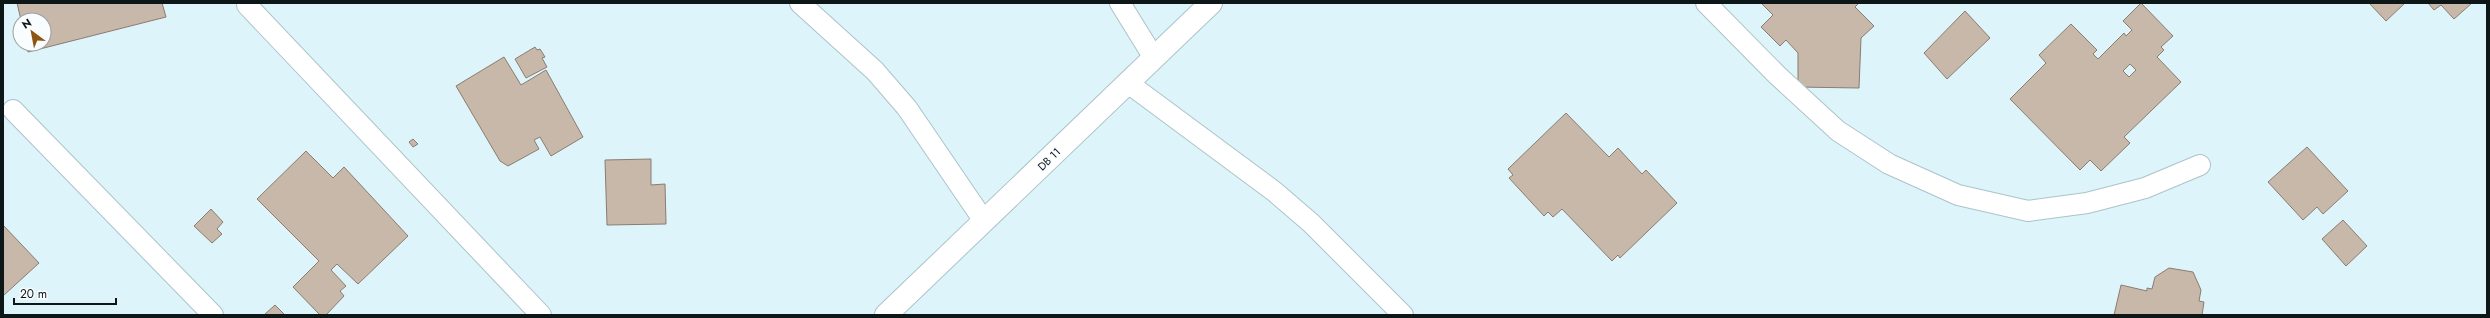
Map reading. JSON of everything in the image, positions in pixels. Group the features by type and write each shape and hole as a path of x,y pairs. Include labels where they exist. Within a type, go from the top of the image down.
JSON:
{"street":[{"name":"DB 11","path":"886,315 1211,3"}],"lane":[{"path":"800,3 875,71 907,108 984,221"},
{"path":"1120,3 1154,58"},
{"path":"1706,3 1777,75 1838,131 1889,164 1958,195 2028,211 2087,203 2145,188 2200,165"},
{"path":"247,5 541,315"},
{"path":"1128,83 1274,192 1311,223 1403,315"},
{"path":"14,110 213,315"}],"building":[{"path":"17,3 162,3 166,17 52,46 52,12 19,12"},
{"path":"1761,3 1859,3 1855,7 1874,26 1861,38 1859,88 1798,87 1798,53 1786,40 1780,46 1761,27 1773,15"},
{"path":"2141,3 2173,36 2161,47 2164,50 2157,57 2181,82 2124,137 2130,143 2101,171 2090,160 2080,170 2010,99 2046,63 2039,55 2071,24 2097,50 2093,54 2098,59 2124,33 2126,36 2132,30 2123,21","holes":["2130,64 2136,70 2129,77 2123,71"]},
{"path":"2369,3 2405,3 2386,21"},
{"path":"2428,3 2472,3 2454,19 2441,5 2434,10"},
{"path":"1965,11 1990,38 1947,79 1924,53"},
{"path":"535,47 537,50 540,49 545,57 542,58 547,67 526,78 515,59"},
{"path":"504,57 521,85 546,70 583,137 551,156 540,137 534,140 539,149 508,166 500,161 456,86"},
{"path":"1566,113 1609,157 1618,148 1642,174 1646,170 1677,203 1620,258 1618,255 1612,261 1562,209 1553,217 1548,212 1544,216 1509,178 1513,175 1508,169"},
{"path":"413,139 418,144 413,147 409,142"},
{"path":"2307,147 2348,191 2323,214 2317,207 2303,220 2268,182"},
{"path":"306,151 333,178 344,167 408,236 358,284 337,264 331,270 346,286 340,291 344,296 326,315 320,315 293,287 319,261 257,199"},
{"path":"651,159 651,185 665,184 666,224 607,225 605,160"},
{"path":"211,209 223,222 217,229 222,234 212,243 194,226"},
{"path":"2343,220 2367,246 2346,266 2322,239"},
{"path":"3,225 39,263 3,296"},
{"path":"2169,268 2193,272 2201,290 2199,301 2204,302 2202,315 2114,315 2121,285 2147,291 2147,288 2152,289 2155,277"},
{"path":"275,305 285,315 264,315"}]}
